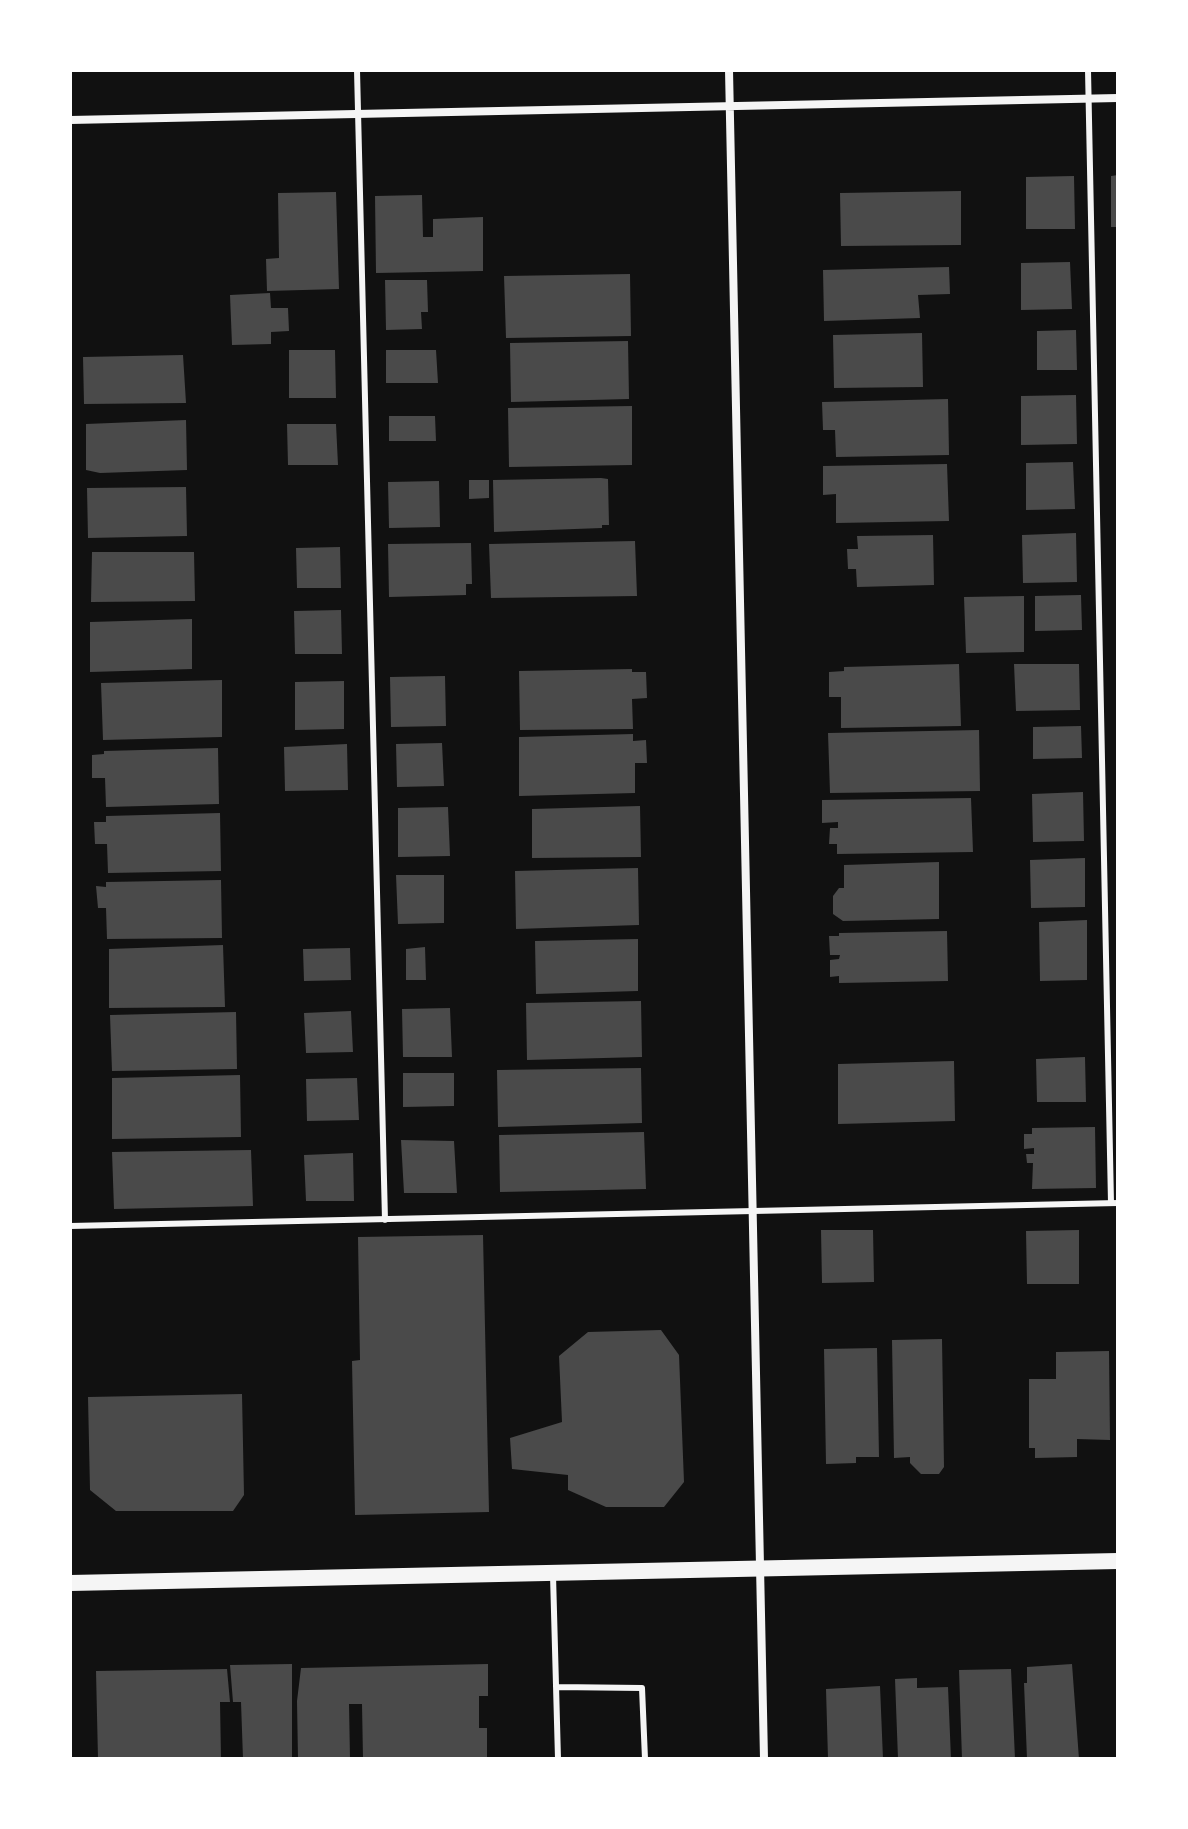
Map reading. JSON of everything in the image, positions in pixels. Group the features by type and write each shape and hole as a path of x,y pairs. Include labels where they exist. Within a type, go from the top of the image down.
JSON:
{"main road":[{"path":"70,1583 1118,1561"}],"street":[{"path":"729,70 764,1759"},
{"path":"70,120 1118,98"}],"lane":[{"path":"357,70 385,1220"},
{"path":"70,1226 1114,1203 1088,70"},
{"path":"553,1575 558,1759"},
{"path":"556,1687 642,1688 645,1759"}],"building":[{"path":"1118,175 1118,227 1111,227 1111,176"},
{"path":"1074,176 1075,229 1026,229 1026,177"},
{"path":"961,191 961,245 841,246 840,193"},
{"path":"336,192 339,289 267,291 266,259 279,258 278,193"},
{"path":"422,195 423,237 433,237 433,219 483,217 483,271 376,273 375,196"},
{"path":"1070,262 1072,309 1021,310 1021,263"},
{"path":"949,267 950,294 918,295 920,318 824,321 823,270"},
{"path":"630,274 631,336 506,338 504,276"},
{"path":"385,280 427,280 428,312 421,312 422,329 386,330"},
{"path":"270,293 271,308 288,308 289,331 271,332 271,344 232,345 230,295"},
{"path":"1076,330 1077,370 1037,370 1037,331"},
{"path":"922,333 923,387 834,388 833,335"},
{"path":"628,341 629,399 511,402 510,343"},
{"path":"289,350 335,350 336,398 289,398"},
{"path":"386,350 436,350 438,383 386,383"},
{"path":"183,355 186,403 84,404 83,357"},
{"path":"1076,395 1077,444 1021,445 1021,396"},
{"path":"948,399 949,455 836,457 835,430 823,430 822,402"},
{"path":"632,406 632,465 509,467 508,408"},
{"path":"389,416 435,416 436,441 389,441"},
{"path":"186,420 187,470 100,473 86,470 86,424"},
{"path":"287,424 336,424 338,465 288,465"},
{"path":"1073,462 1075,509 1026,510 1026,463"},
{"path":"947,464 949,521 836,523 836,494 823,495 823,466"},
{"path":"608,479 609,525 602,525 602,528 494,532 493,480"},
{"path":"469,480 489,480 489,498 469,499"},
{"path":"439,481 440,527 389,528 388,482"},
{"path":"186,487 187,536 88,538 87,488"},
{"path":"1076,533 1077,582 1023,583 1022,535"},
{"path":"933,535 934,585 857,587 856,569 848,569 847,549 858,549 857,536"},
{"path":"635,541 637,596 491,598 489,544"},
{"path":"471,543 472,584 466,584 466,595 389,597 388,544"},
{"path":"340,547 341,588 297,588 296,548"},
{"path":"92,552 194,552 195,601 91,602"},
{"path":"1081,595 1082,630 1035,631 1035,596"},
{"path":"1024,596 1024,652 966,653 964,597"},
{"path":"341,610 342,654 295,654 294,611"},
{"path":"192,619 192,669 90,672 90,622"},
{"path":"959,664 961,726 841,728 841,697 829,697 829,672 844,671 844,667"},
{"path":"1014,664 1079,664 1080,710 1016,711"},
{"path":"632,669 632,672 646,672 647,698 632,699 633,729 520,730 519,671"},
{"path":"445,676 446,726 391,727 390,677"},
{"path":"222,680 222,737 103,740 101,683"},
{"path":"344,681 344,729 295,730 295,682"},
{"path":"1081,726 1082,758 1033,759 1033,727"},
{"path":"979,730 980,791 830,793 828,733"},
{"path":"633,734 633,741 646,740 647,763 635,763 635,793 519,796 519,737"},
{"path":"442,743 444,786 397,787 396,744"},
{"path":"347,744 348,790 285,791 284,747"},
{"path":"218,748 219,804 106,807 105,778 92,778 92,755 104,754 104,751"},
{"path":"1083,792 1084,841 1033,842 1032,794"},
{"path":"971,798 973,852 837,854 837,844 829,844 830,828 838,828 838,822 822,823 822,800"},
{"path":"640,806 641,857 532,858 532,809"},
{"path":"448,807 450,856 398,857 398,808"},
{"path":"220,813 221,871 108,873 107,844 95,844 94,822 106,822 106,816"},
{"path":"1085,858 1085,907 1031,908 1030,860"},
{"path":"939,862 939,919 843,921 833,914 833,896 839,888 844,888 844,865"},
{"path":"638,868 639,925 516,929 515,871"},
{"path":"396,875 444,875 444,923 398,924"},
{"path":"221,880 222,938 107,939 106,908 98,908 96,886 106,887 106,882"},
{"path":"1087,920 1087,980 1040,981 1039,922"},
{"path":"947,931 948,981 839,983 839,976 830,977 830,960 839,959 840,955 830,955 829,936 839,936 839,933"},
{"path":"638,939 638,991 536,994 535,941"},
{"path":"223,945 225,1007 109,1008 109,949"},
{"path":"425,947 426,980 406,980 406,949"},
{"path":"350,948 351,980 304,981 303,949"},
{"path":"641,1001 642,1057 527,1060 526,1003"},
{"path":"450,1008 452,1057 403,1057 402,1009"},
{"path":"351,1011 353,1052 306,1053 304,1013"},
{"path":"236,1012 237,1069 112,1071 110,1015"},
{"path":"1085,1057 1086,1102 1037,1102 1036,1059"},
{"path":"954,1061 955,1121 838,1124 838,1064"},
{"path":"641,1068 642,1123 498,1127 497,1070"},
{"path":"403,1073 454,1073 454,1106 403,1107"},
{"path":"240,1075 241,1137 112,1139 112,1078"},
{"path":"357,1078 359,1120 307,1121 306,1079"},
{"path":"1095,1127 1096,1188 1032,1189 1033,1163 1027,1163 1026,1154 1034,1154 1034,1148 1024,1149 1024,1134 1032,1134 1032,1128"},
{"path":"644,1132 646,1189 500,1192 499,1135"},
{"path":"401,1140 454,1141 457,1193 404,1193"},
{"path":"251,1150 253,1206 114,1209 112,1152"},
{"path":"353,1153 354,1201 306,1201 304,1155"},
{"path":"821,1230 873,1230 874,1282 822,1283"},
{"path":"1079,1230 1079,1284 1027,1284 1026,1231"},
{"path":"483,1235 489,1512 355,1515 352,1361 360,1360 358,1237"},
{"path":"661,1330 679,1355 684,1482 664,1507 606,1507 568,1490 568,1475 512,1469 510,1438 562,1422 559,1356 588,1332"},
{"path":"942,1339 944,1467 939,1474 921,1474 910,1463 910,1457 894,1458 892,1340"},
{"path":"877,1348 879,1457 856,1457 856,1463 826,1464 824,1349"},
{"path":"1109,1351 1110,1440 1077,1439 1077,1457 1035,1458 1035,1448 1029,1448 1029,1379 1056,1379 1056,1352"},
{"path":"242,1394 244,1495 233,1511 116,1511 90,1490 88,1397"},
{"path":"292,1664 292,1759 243,1759 241,1702 233,1702 230,1665"},
{"path":"488,1664 488,1696 479,1696 479,1728 487,1728 487,1759 363,1759 362,1704 349,1704 350,1759 298,1759 297,1701 301,1668"},
{"path":"1072,1664 1079,1759 1027,1759 1024,1683 1027,1683 1027,1667"},
{"path":"227,1669 230,1702 220,1702 221,1759 98,1759 96,1671"},
{"path":"1011,1669 1015,1759 962,1759 959,1670"},
{"path":"917,1678 917,1688 948,1687 951,1759 898,1759 895,1679"},
{"path":"880,1686 883,1759 828,1759 826,1689"}]}
